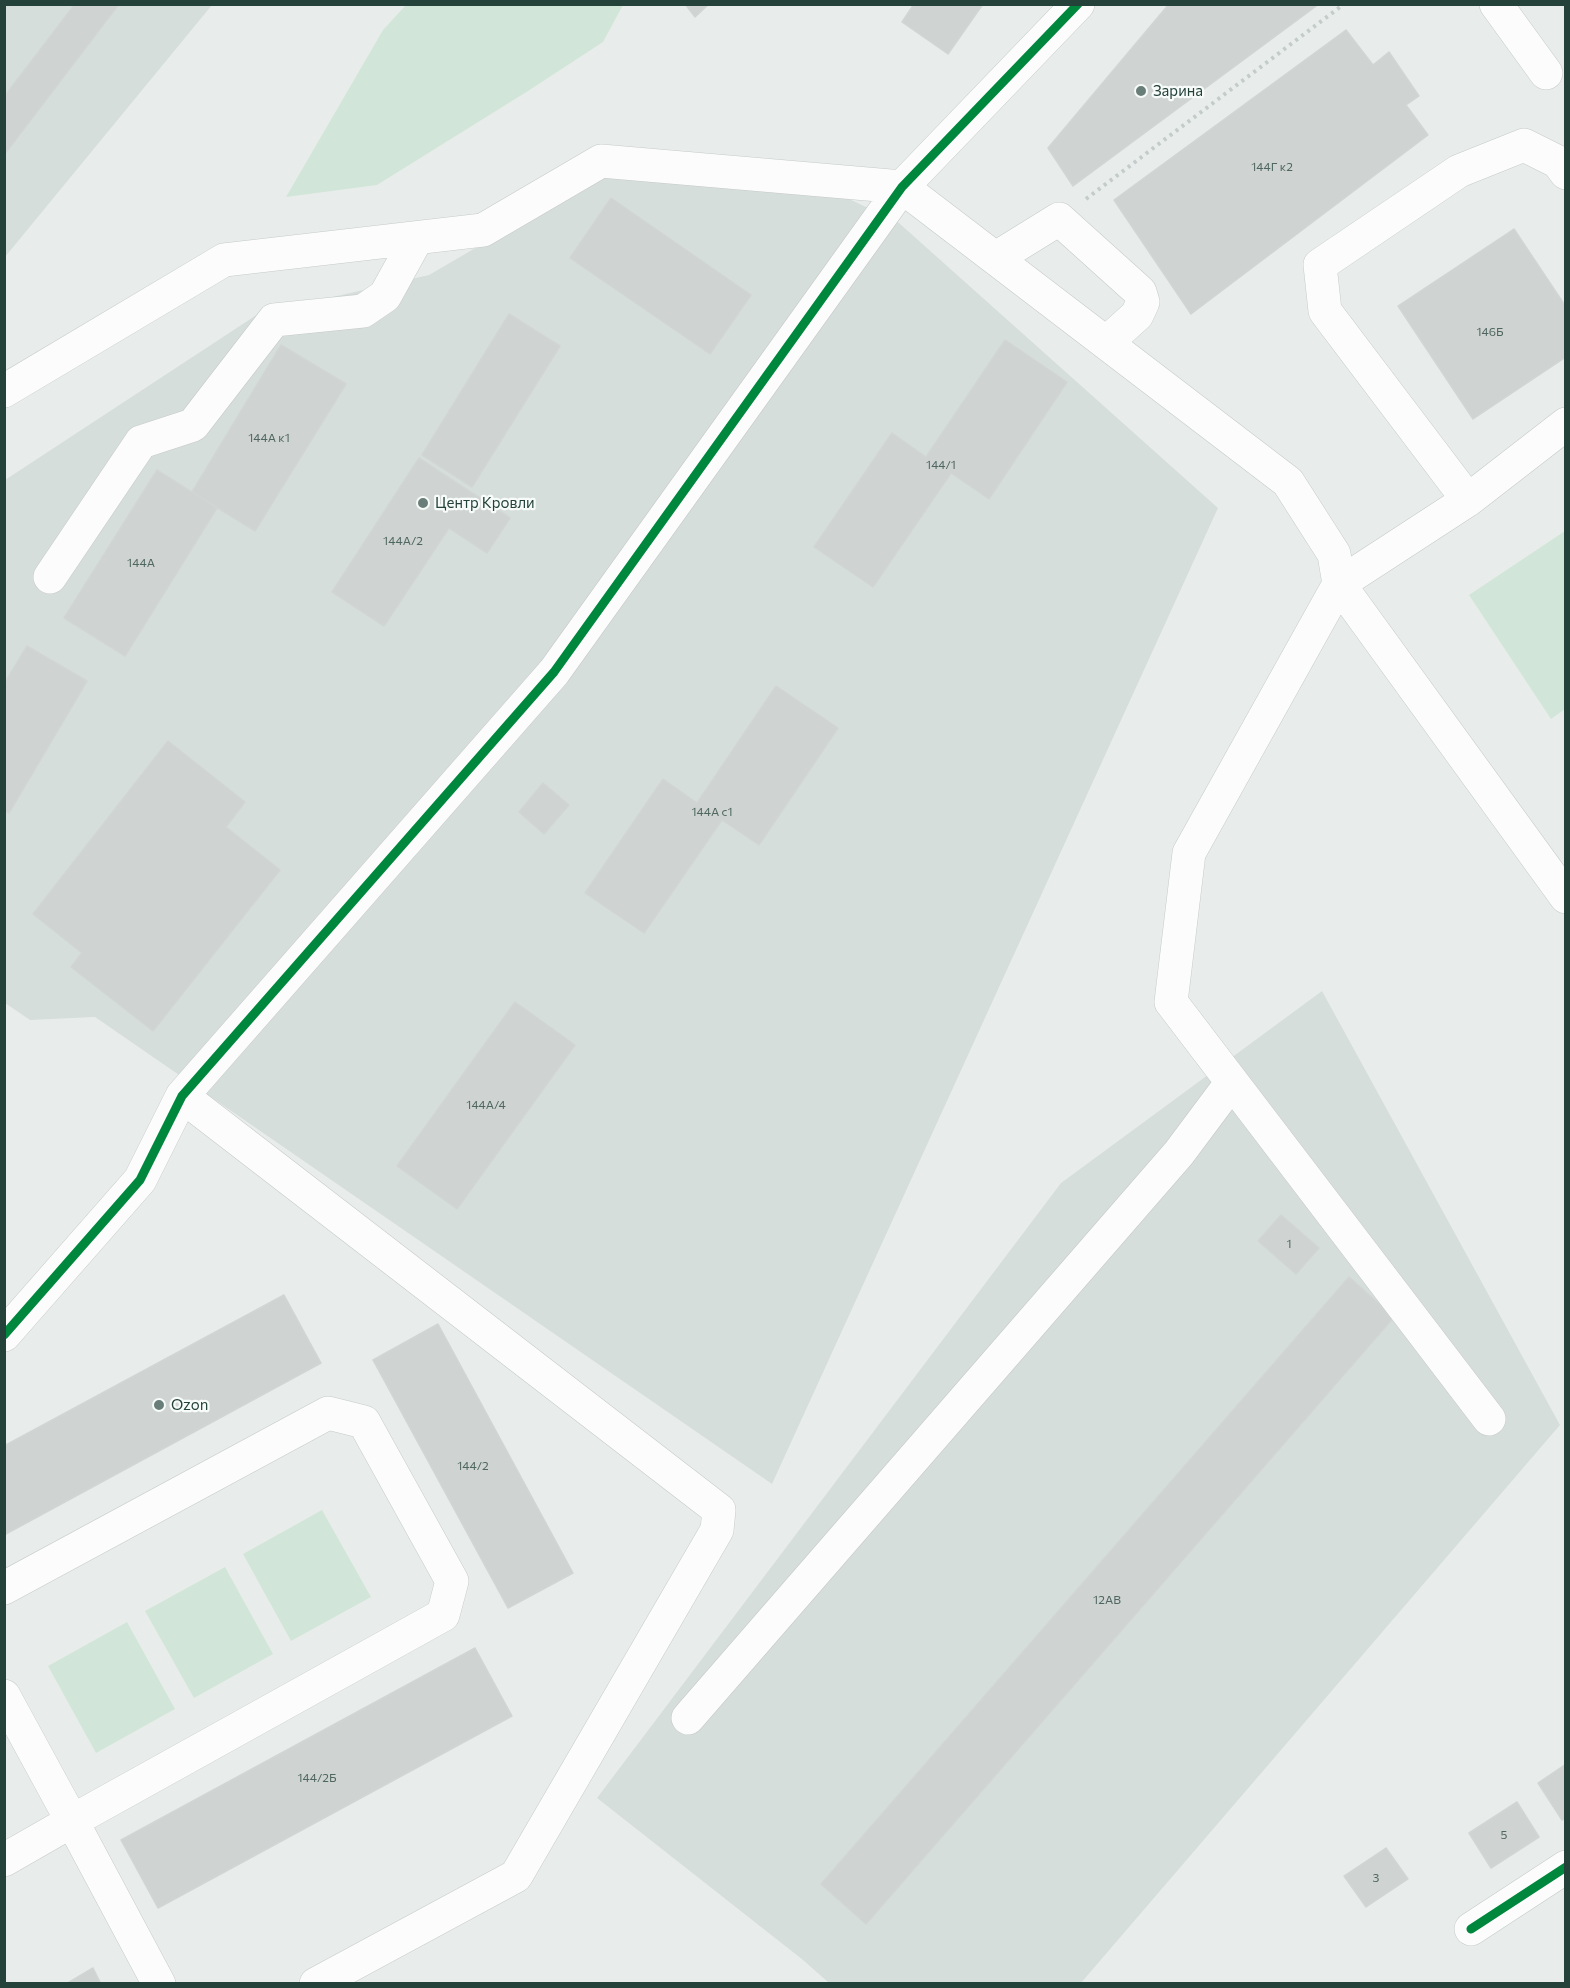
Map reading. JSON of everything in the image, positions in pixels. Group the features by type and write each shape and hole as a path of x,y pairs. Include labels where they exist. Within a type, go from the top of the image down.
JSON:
{"street":[{"path":"4,1335 140,1180 182,1096 554,672 902,187 1078,4"},
{"path":"1496,4 1546,73"},
{"path":"1468,500 1326,312 1320,265 1459,171 1524,145 1558,162 1566,174"},
{"path":"4,391 224,260 483,230 601,161 902,187 1288,483 1334,554 1339,584 1566,897"},
{"path":"996,258 1059,219 1140,292 1143,302 1137,315 1106,343"},
{"path":"50,577 141,442 193,425 274,320 363,310 385,296 417,238"},
{"path":"1489,1419 1171,1002 1189,853 1339,584 1468,500 1566,424"},
{"path":"688,1718 1179,1153 1232,1082"},
{"path":"182,1096 719,1510 717,1530 516,1876 316,1983"},
{"path":"4,1588 328,1413 364,1422 452,1581 444,1615 4,1860"},
{"path":"7,1709 72,1821 159,1983"},
{"path":"1471,1929 1566,1867"}],"path":[{"path":"1059,219 1344,4"}],"shaded area":[{"path":"5,5 212,5 5,257"},
{"path":"599,176 814,182 899,223 1218,508 772,1484 95,1017 30,1020 5,1003 5,480 258,314 429,275"},
{"path":"1322,991 1560,1425 1081,1983 829,1983 597,1798 1061,1183"}],"green space":[{"path":"406,5 623,5 603,42 377,185 286,197 383,30"},
{"path":"1565,531 1565,709 1551,719 1469,595"},
{"path":"322,1510 371,1597 291,1641 243,1554"},
{"path":"225,1567 273,1654 194,1698 145,1611"},
{"path":"127,1622 175,1709 96,1753 48,1666"}],"building":[{"path":"75,4 119,4 4,155 4,97"},
{"path":"685,4 709,4 695,17"},
{"path":"914,4 983,4 948,54 902,22"},
{"path":"1169,4 1319,4 1073,186 1048,148"},
{"path":"1346,30 1373,65 1389,52 1419,96 1406,105 1428,135 1191,314 1114,200"},
{"path":"611,198 751,295 710,354 570,258"},
{"path":"1514,229 1566,307 1566,357 1473,419 1398,306"},
{"path":"509,314 560,346 472,487 422,455"},
{"path":"1005,340 1067,382 989,499 951,473 873,587 814,547 892,433 926,457"},
{"path":"281,345 346,384 255,531 192,492"},
{"path":"419,458 510,518 487,553 449,528 384,626 332,592"},
{"path":"157,470 217,508 125,656 64,618"},
{"path":"27,646 87,681 9,813 4,810 4,684"},
{"path":"776,686 838,728 759,845 722,820 644,933 585,893 663,779 697,803"},
{"path":"168,741 245,802 226,827 280,870 153,1031 71,967 82,953 33,914"},
{"path":"543,783 569,805 544,834 519,812"},
{"path":"515,1002 575,1045 457,1209 397,1166"},
{"path":"1281,1215 1319,1248 1296,1274 1258,1241"},
{"path":"1349,1277 1394,1317 866,1924 821,1884"},
{"path":"284,1295 321,1363 4,1535 4,1446"},
{"path":"438,1324 573,1573 508,1608 373,1360"},
{"path":"475,1648 512,1716 158,1908 121,1840"},
{"path":"1566,1764 1566,1818 1562,1820 1538,1783"},
{"path":"1517,1802 1539,1837 1491,1868 1469,1833"},
{"path":"1386,1848 1408,1879 1366,1907 1344,1876"},
{"path":"93,1968 101,1984 66,1984"}],"cycle path":[{"path":"4,1335 140,1180 182,1096 554,672 902,187 1078,4"},
{"path":"1471,1929 1566,1867"}],"place":[{"name":"Зарина","path":"1141,91"},
{"name":"Центр Кровли","path":"423,503"},
{"name":"Ozon","path":"159,1405"}]}
